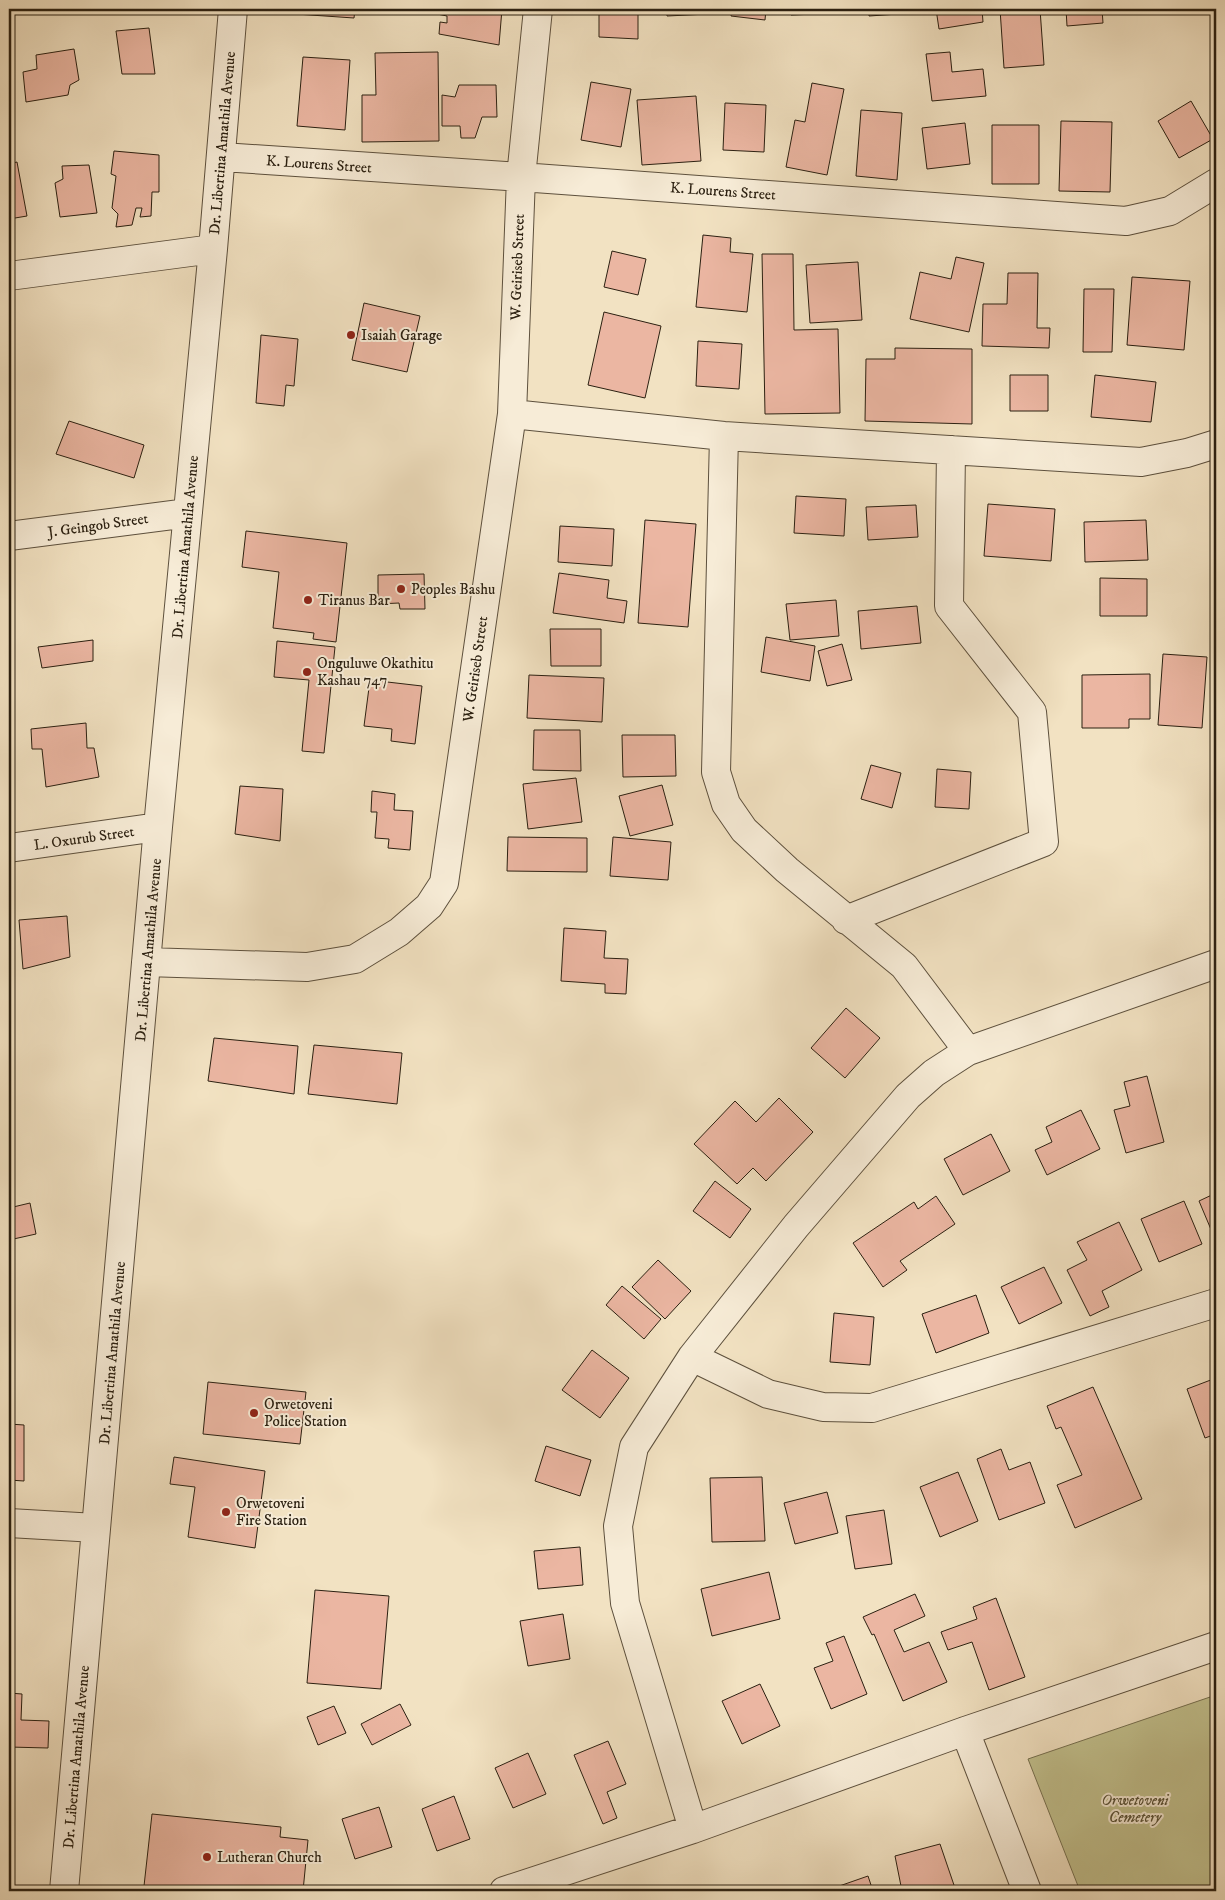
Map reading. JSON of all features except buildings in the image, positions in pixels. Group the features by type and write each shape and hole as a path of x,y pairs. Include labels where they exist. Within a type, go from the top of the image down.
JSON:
{"street":[{"name":"Dr. Libertina Amathila Avenue","path":"64,1891 158,827 214,249 233,9"},
{"name":"W. Geiriseb Street","path":"146,962 308,967 355,959 399,932 429,906 444,883 512,414 520,177 538,9"},
{"name":"K. Lourens Street","path":"222,158 520,177 1126,221 1170,211 1216,183"},
{"path":"9,276 214,249"},
{"path":"512,414 724,436 1141,462 1187,453 1216,444"},
{"path":"724,436 716,772 726,804 744,830 787,870 904,966 968,1051"},
{"path":"846,920 1044,842 1032,712 949,606 951,450"},
{"name":"J. Geingob Street","path":"9,536 188,513"},
{"name":"L. Oxurub Street","path":"9,848 158,827"},
{"path":"693,1829 625,1604 618,1526 634,1447 692,1358 796,1226 908,1096 934,1073 968,1051 1216,964"},
{"path":"692,1358 768,1394 823,1407 872,1408 1216,1303"},
{"path":"9,1523 96,1528"},
{"path":"504,1891 693,1829 965,1731 1216,1646"},
{"path":"965,1731 1027,1891"}],"green space":[{"name":"Orwetoveni Cemetery","path":"1216,1695 1216,1891 1080,1891 1028,1759"}],"place":[{"name":"Isaiah Garage","path":"351,335"},
{"name":"Peoples Bashu","path":"401,589"},
{"name":"Tiranus Bar","path":"308,600"},
{"name":"Onguluwe Okathitu Kashau 747","path":"307,672"},
{"name":"Orwetoveni Police Station","path":"254,1413"},
{"name":"Orwetoveni Fire Station","path":"226,1512"},
{"name":"Lutheran Church","path":"207,1857"}]}
